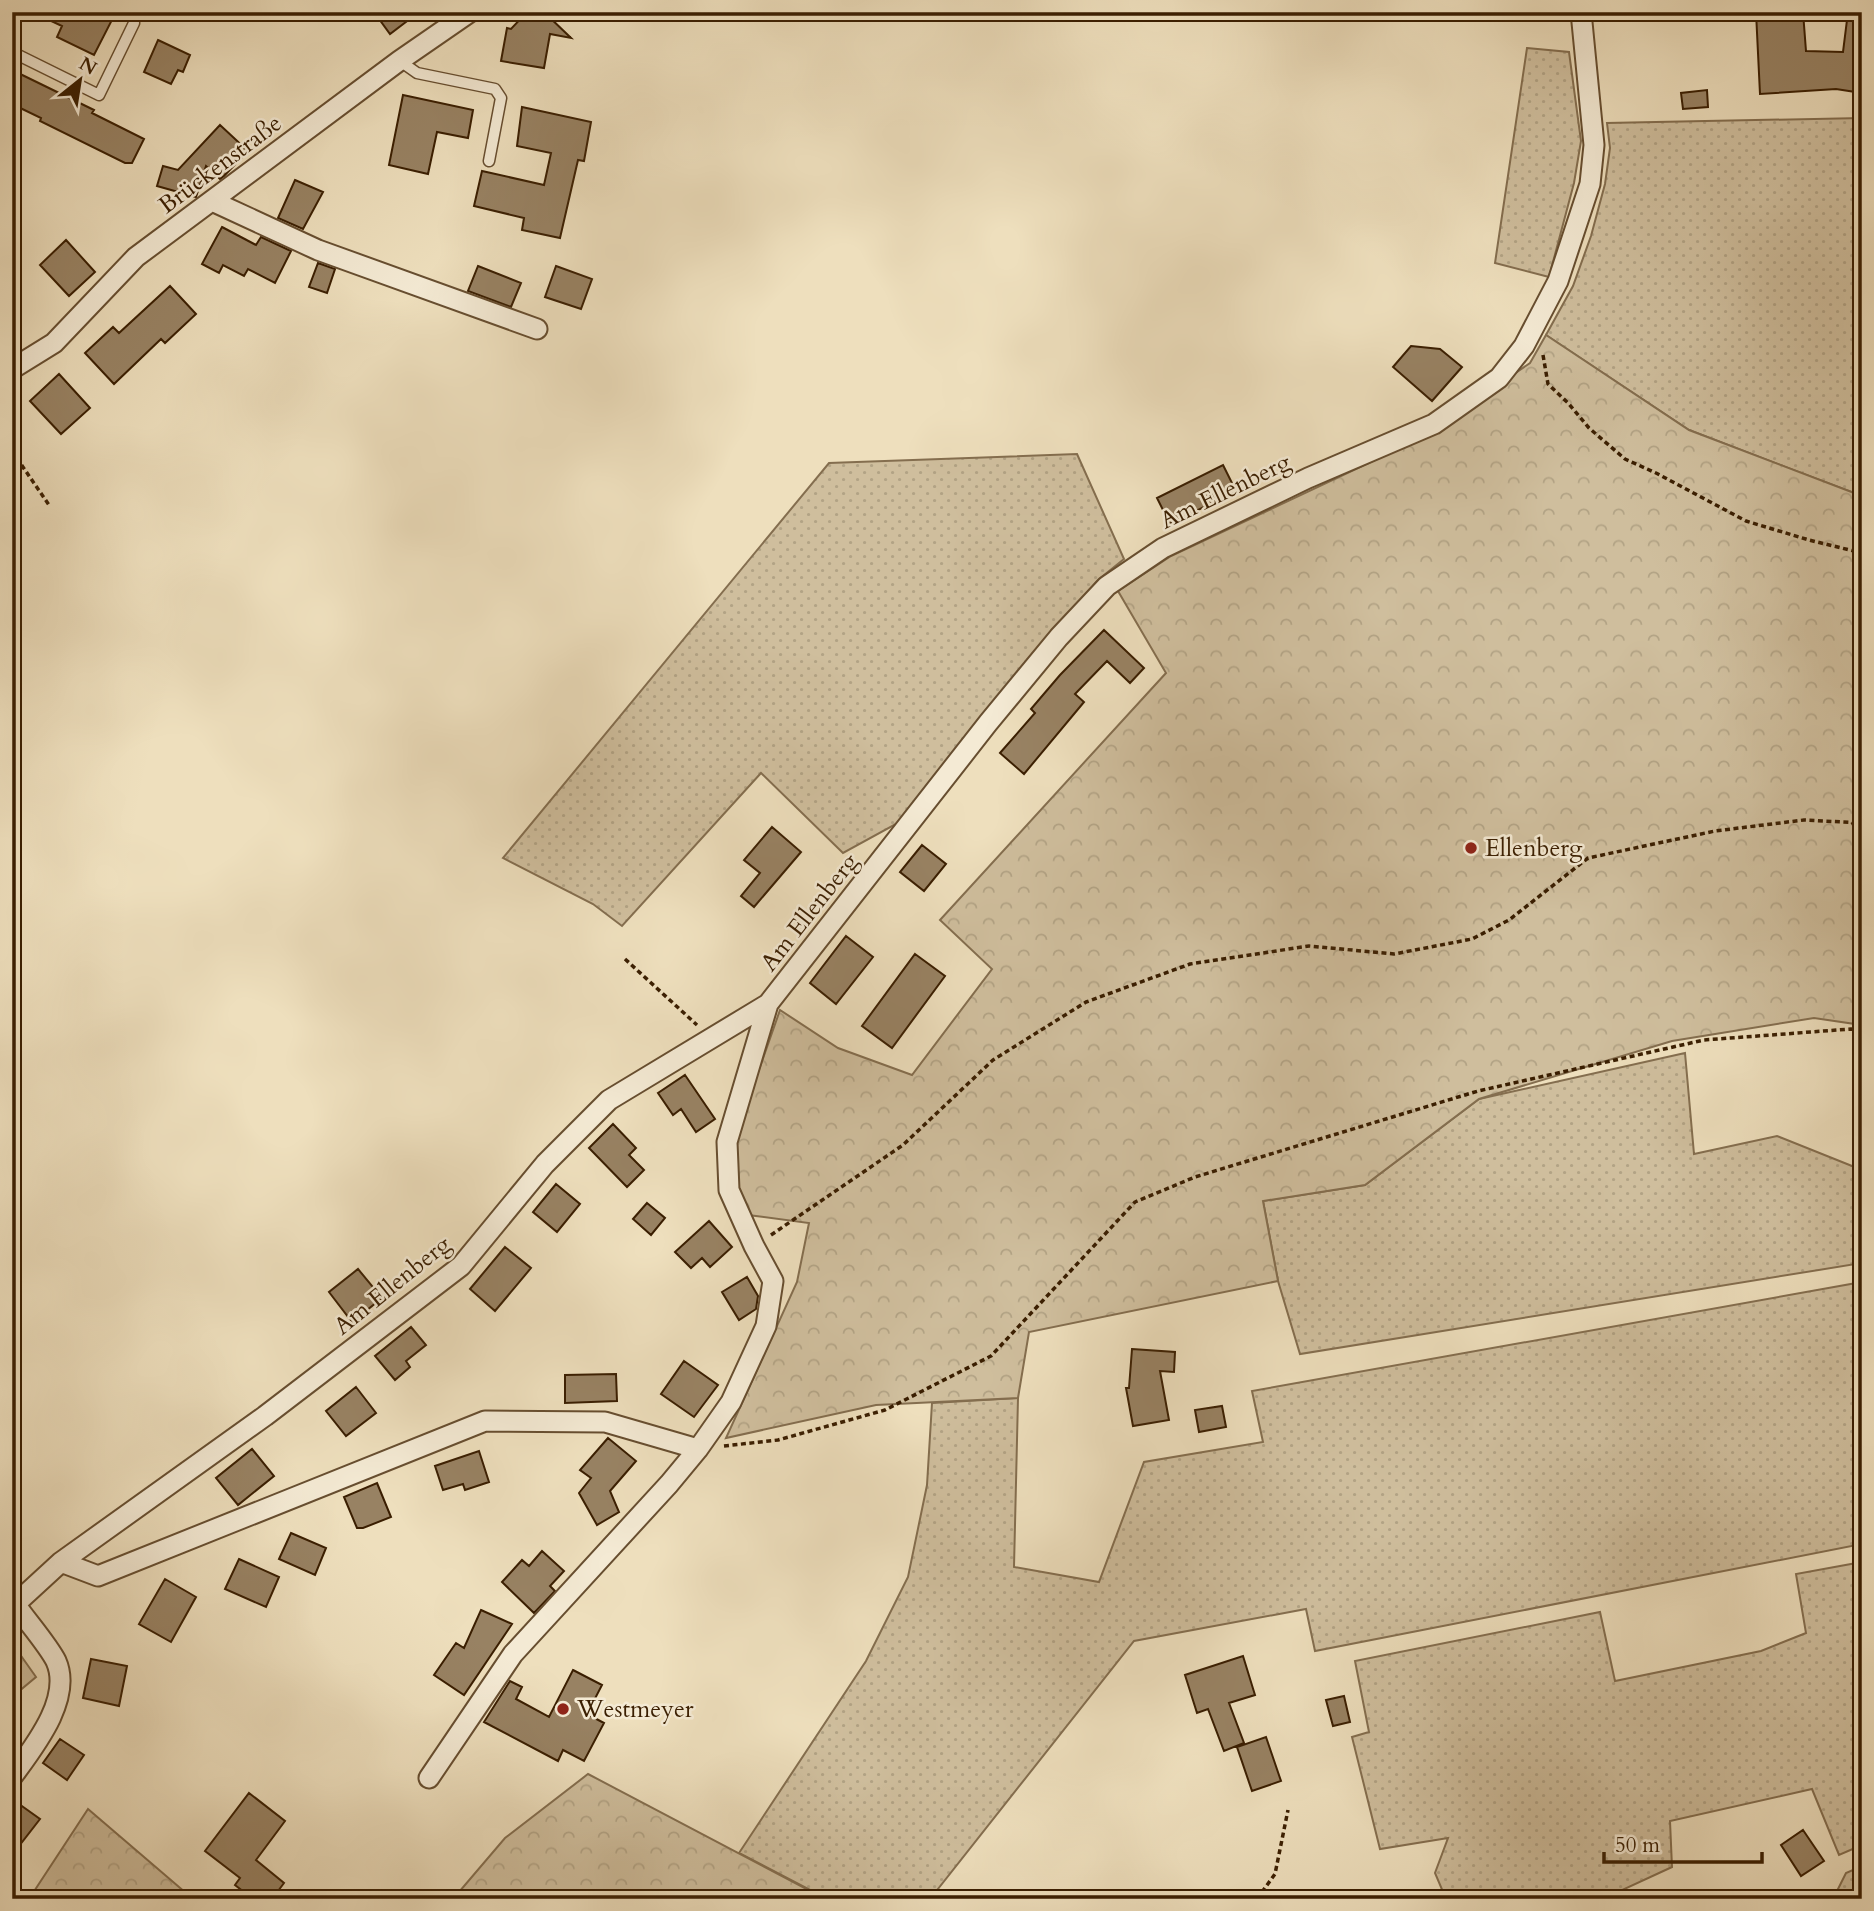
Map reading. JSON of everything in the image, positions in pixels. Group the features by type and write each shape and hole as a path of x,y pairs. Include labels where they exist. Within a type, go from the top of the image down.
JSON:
{"street":[{"name":"Brückenstraße","path":"12,369 54,343 136,257 399,61 470,12"},
{"name":"Am Ellenberg","path":"12,1777 48,1724 59,1696 60,1673 55,1659 14,1606 61,1562 265,1416 461,1266 545,1164 609,1100 768,1004 988,723 1059,637 1107,586 1163,548 1308,478 1434,424 1499,378 1524,346 1558,281 1590,184 1594,145 1581,12"},
{"path":"212,201 318,250 537,330"},
{"name":"Am Ellenberg","path":"429,1778 513,1654 698,1449 731,1402 766,1326 773,1281 729,1190 727,1142 768,1004"},
{"path":"61,1562 98,1576 485,1421 605,1422 698,1449"}],"lane":[{"path":"12,52 99,95 134,23"},
{"path":"399,61 417,73 495,89 501,98 489,161"}],"path":[{"path":"1524,346 1543,352 1548,384 1589,428 1625,459 1746,521 1862,553"},
{"path":"12,450 49,505"},
{"path":"754,1246 903,1145 993,1060 1086,1002 1190,964 1309,946 1394,954 1472,939 1508,920 1588,858 1715,831 1804,820 1862,823"},
{"path":"1852,822 1862,839"},
{"path":"625,959 712,1038"},
{"path":"698,1449 778,1440 885,1410 991,1356 1135,1202 1195,1177 1478,1091 1704,1040 1851,1029 1862,1031"},
{"path":"1257,1899 1275,1874 1288,1810"}],"green space":[{"path":"1527,48 1569,52 1581,141 1574,183 1549,277 1495,263"},
{"path":"1862,118 1862,496 1689,430 1546,335 1573,286 1591,236 1605,184 1610,148 1607,123"},
{"path":"1546,335 1689,430 1862,496 1862,1025 1814,1018 1672,1041 1479,1099 1365,1185 1263,1201 1278,1281 1029,1332 1018,1398 876,1405 726,1438 797,1282 809,1223 748,1215 739,1195 734,1141 780,1010 838,1048 912,1075 992,969 940,920 1166,673 1118,591 1171,556 1420,439 1530,363"},
{"path":"1077,454 1124,559 1098,580 1050,634 907,818 843,853 761,773 622,926 593,904 503,858 829,463"},
{"path":"1685,1053 1694,1154 1777,1136 1862,1170 1862,1263 1300,1354 1278,1281 1263,1201 1365,1185 1479,1099"},
{"path":"1862,1282 1862,1544 1315,1651 1306,1609 1134,1641 930,1899 817,1899 818,1894 739,1853 866,1661 908,1577 927,1485 932,1403 1018,1398 1014,1567 1099,1582 1144,1462 1263,1442 1252,1391"},
{"path":"1862,1562 1862,1845 1839,1855 1812,1789 1670,1821 1672,1867 1622,1890 1623,1899 1446,1899 1435,1873 1448,1838 1380,1849 1352,1737 1369,1732 1355,1661 1600,1612 1615,1681 1761,1651 1806,1633 1796,1574"},
{"path":"12,1643 36,1677 12,1697"},
{"path":"588,1774 818,1895 817,1899 453,1899 505,1838"},
{"path":"88,1809 193,1899 29,1899"},
{"path":"1862,1866 1862,1899 1833,1899 1846,1873"}],"building":[{"path":"32,12 116,12 94,55 57,37 62,26"},
{"path":"374,12 419,12 390,34"},
{"path":"527,12 544,12 571,38 550,34 544,68 501,61 507,28 511,29"},
{"path":"1756,12 1803,12 1806,51 1843,52 1848,12 1862,12 1862,93 1836,89 1760,94"},
{"path":"158,40 190,55 183,72 178,70 171,84 144,72"},
{"path":"12,70 94,110 92,113 144,139 132,163 125,163 40,121 41,118 12,104"},
{"path":"1707,90 1708,107 1683,109 1681,93"},
{"path":"403,95 473,110 468,138 437,132 428,174 389,165"},
{"path":"522,107 591,122 584,161 578,160 560,238 522,230 524,218 474,206 482,171 544,185 551,153 517,146"},
{"path":"220,125 248,151 224,176 220,179 206,166 196,197 157,186 163,166 178,170"},
{"path":"295,180 323,192 303,229 278,218"},
{"path":"222,227 256,245 261,237 291,251 275,283 248,269 244,276 223,265 219,273 202,264"},
{"path":"66,240 95,272 69,296 40,265"},
{"path":"318,263 335,269 327,293 309,287"},
{"path":"478,266 521,283 511,307 468,291"},
{"path":"556,266 592,279 581,309 545,297"},
{"path":"170,286 196,314 165,343 161,339 114,384 85,353 113,327 119,333"},
{"path":"1411,346 1440,349 1462,367 1432,401 1393,367"},
{"path":"59,374 90,408 61,434 30,401"},
{"path":"1223,465 1236,491 1170,524 1157,498"},
{"path":"1104,630 1144,668 1130,683 1107,661 1075,694 1084,702 1024,774 1000,753 1035,713 1031,709"},
{"path":"772,827 801,852 754,907 741,896 760,873 744,860"},
{"path":"922,845 946,864 924,891 900,872"},
{"path":"846,936 873,957 836,1004 810,983"},
{"path":"915,954 945,976 892,1048 862,1026"},
{"path":"685,1075 715,1119 696,1132 681,1109 673,1115 658,1093"},
{"path":"613,1124 636,1148 629,1155 644,1170 627,1187 589,1148"},
{"path":"556,1184 580,1204 557,1232 533,1212"},
{"path":"647,1203 665,1218 651,1235 633,1219"},
{"path":"709,1221 732,1247 710,1267 702,1258 691,1268 675,1252"},
{"path":"505,1247 531,1268 495,1311 470,1289"},
{"path":"358,1269 382,1298 352,1322 329,1292"},
{"path":"747,1277 758,1296 756,1309 739,1320 722,1292"},
{"path":"411,1327 426,1345 406,1361 410,1367 395,1380 375,1356"},
{"path":"1132,1349 1175,1352 1174,1372 1160,1371 1169,1420 1133,1426 1126,1388 1129,1388"},
{"path":"684,1361 718,1385 694,1417 661,1394"},
{"path":"616,1374 617,1401 565,1403 565,1375"},
{"path":"356,1387 376,1413 346,1436 326,1411"},
{"path":"1222,1406 1226,1427 1199,1432 1195,1410"},
{"path":"608,1438 636,1461 610,1491 619,1512 597,1525 579,1493 591,1478 580,1470"},
{"path":"252,1449 274,1476 238,1505 216,1478"},
{"path":"479,1451 489,1482 465,1490 463,1484 443,1490 435,1466"},
{"path":"377,1483 391,1517 357,1528 344,1497"},
{"path":"291,1533 326,1548 315,1575 279,1559"},
{"path":"542,1551 564,1571 550,1586 555,1591 534,1613 502,1582 522,1560 529,1566"},
{"path":"239,1559 279,1577 266,1607 225,1589"},
{"path":"165,1579 196,1597 171,1642 139,1624"},
{"path":"481,1610 512,1624 464,1695 434,1675 456,1643 464,1648"},
{"path":"1243,1656 1255,1695 1229,1703 1244,1743 1224,1751 1208,1709 1197,1713 1185,1675"},
{"path":"91,1659 127,1666 119,1706 83,1698"},
{"path":"573,1670 602,1685 587,1714 604,1723 584,1761 563,1750 558,1761 484,1722 510,1681 522,1687 516,1699 549,1717"},
{"path":"1344,1696 1350,1722 1333,1726 1326,1700"},
{"path":"1266,1737 1281,1781 1252,1791 1237,1747"},
{"path":"60,1739 84,1755 67,1780 43,1763"},
{"path":"249,1793 285,1821 256,1860 284,1883 272,1899 253,1899 235,1885 240,1878 205,1851"},
{"path":"12,1799 40,1819 12,1855"},
{"path":"1803,1830 1824,1861 1801,1876 1781,1845"}],"place":[{"name":"Ellenberg","path":"1471,848"},
{"name":"Westmeyer","path":"563,1709"}]}
